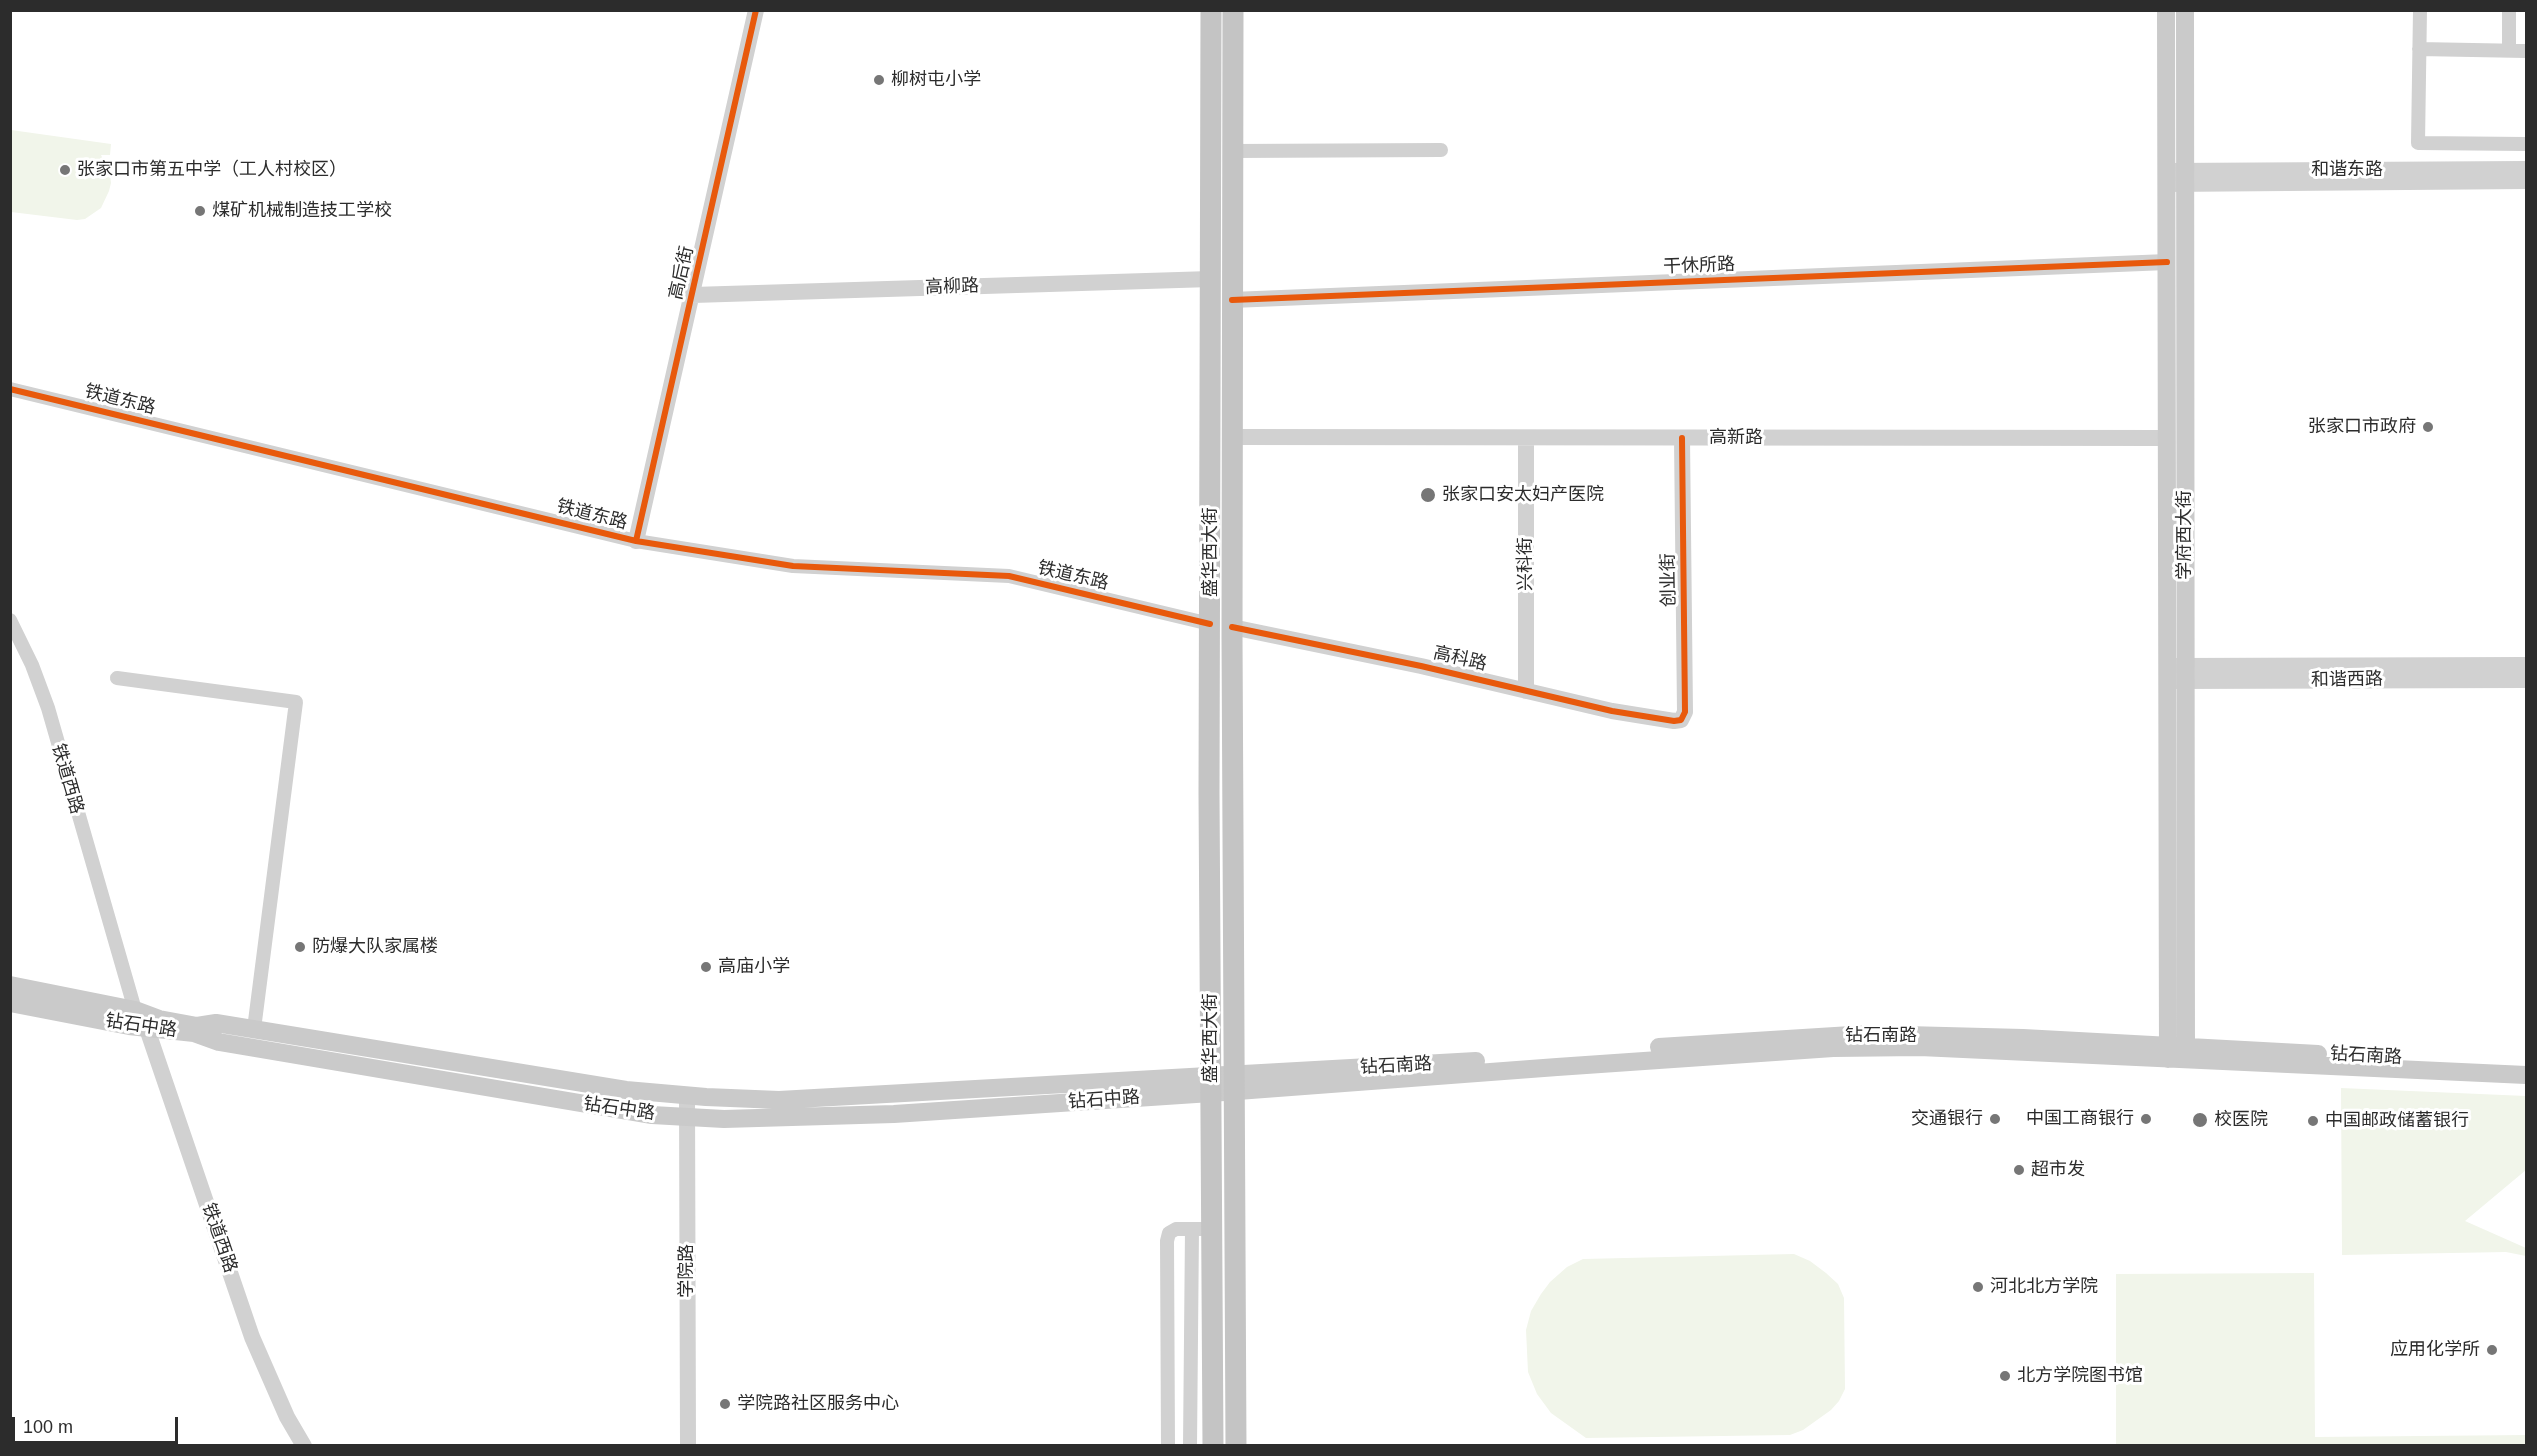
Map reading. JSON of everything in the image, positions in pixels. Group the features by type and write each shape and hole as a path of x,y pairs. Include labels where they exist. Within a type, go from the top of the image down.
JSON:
{"main road":[{"name":"盛华西大街","path":"1205,1234 1211,1085 1211,10"},
{"name":"盛华西大街","path":"1233,10 1232,627 1236,1446"},
{"name":"学府西大街","path":"2166,10 2175,177 2177,1053"},
{"name":"学府西大街","path":"2177,673 2167,438 2167,262 2175,177 2185,10"},
{"path":"1210,855 1233,854"},
{"name":"钻石中路","path":"10,985 135,1010 159,1019 197,1026 216,1023 626,1090 687,1096 779,1100 1211,1085"},
{"name":"钻石中路","path":"10,1003 129,1026 146,1026 194,1033 219,1042 652,1115 779,1119 1236,1083"},
{"name":"钻石南路","path":"1236,1083 1557,1066 1833,1048 1920,1047 2526,1064"},
{"name":"钻石南路","path":"2177,1053 2526,1076"},
{"path":"1205,1234 1213,1446"}],"street":[{"name":"高后街","path":"636,541 756,10"},
{"path":"1202,10 1202,42 1211,76"},
{"path":"2420,10 2418,143 2526,144"},
{"path":"2509,10 2509,50"},
{"path":"2419,49 2526,51"},
{"path":"1233,151 1441,150"},
{"name":"和谐东路","path":"2175,177 2526,169"},
{"name":"和谐东路","path":"2175,177 2526,181"},
{"name":"干休所路","path":"1232,300 2167,262"},
{"name":"高柳路","path":"693,295 1211,279"},
{"name":"铁道东路","path":"10,389 636,541 793,566 1009,576 1210,624"},
{"name":"高新路","path":"1232,437 2167,438"},
{"name":"兴科街","path":"1526,438 1526,691"},
{"name":"创业街","path":"1681,720 1686,712 1682,438"},
{"name":"铁道西路","path":"10,620 32,665 48,708 135,1010"},
{"name":"高科路","path":"1232,627 1421,666 1612,711 1674,721 1681,720"},
{"name":"和谐西路","path":"2177,673 2526,665"},
{"name":"和谐西路","path":"2177,673 2526,680"},
{"path":"117,678 296,702 254,1029"},
{"name":"铁道西路","path":"146,1026 252,1337 287,1417 304,1446"},
{"name":"学院路","path":"687,1096 688,1446"},
{"path":"1168,1446 1167,1241 1169,1233 1176,1229 1205,1234 1190,1446"}],"shaded area":[{"path":"11,130 111,144 110,155 101,155 110,174 111,183 101,208 85,219 77,220 11,212"},
{"path":"2341,1088 2526,1096 2526,1170 2465,1221 2526,1248 2526,1256 2506,1252 2342,1255"},
{"path":"1794,1254 1810,1261 1826,1273 1838,1284 1844,1298 1845,1389 1831,1410 1803,1430 1790,1435 1586,1438 1551,1413 1537,1394 1528,1372 1526,1330 1531,1311 1541,1294 1550,1282 1567,1267 1583,1259"},
{"path":"2314,1273 2315,1437 2526,1435 2526,1445 2116,1445 2116,1274"}],"cycle path":[{"path":"636,541 756,10"},
{"path":"1232,300 2167,262"},
{"path":"10,389 636,541 793,566 1009,576 1210,624"},
{"path":"1232,627 1421,666 1612,711 1674,721 1681,720 1685,712 1682,438"}],"place":[{"name":"柳树屯小学","path":"879,80"},
{"name":"张家口市第五中学（工人村校区）","path":"65,170"},
{"name":"煤矿机械制造技工学校","path":"200,211"},
{"name":"张家口市政府","path":"2428,427"},
{"name":"张家口安太妇产医院","path":"1428,495"},
{"name":"防爆大队家属楼","path":"300,947"},
{"name":"高庙小学","path":"706,967"},
{"name":"交通银行","path":"1995,1119"},
{"name":"中国工商银行","path":"2146,1119"},
{"name":"校医院","path":"2200,1120"},
{"name":"中国邮政储蓄银行","path":"2313,1121"},
{"name":"超市发","path":"2019,1170"},
{"name":"河北北方学院","path":"1978,1287"},
{"name":"应用化学所","path":"2492,1350"},
{"name":"北方学院图书馆","path":"2005,1376"},
{"name":"学院路社区服务中心","path":"725,1404"}]}
